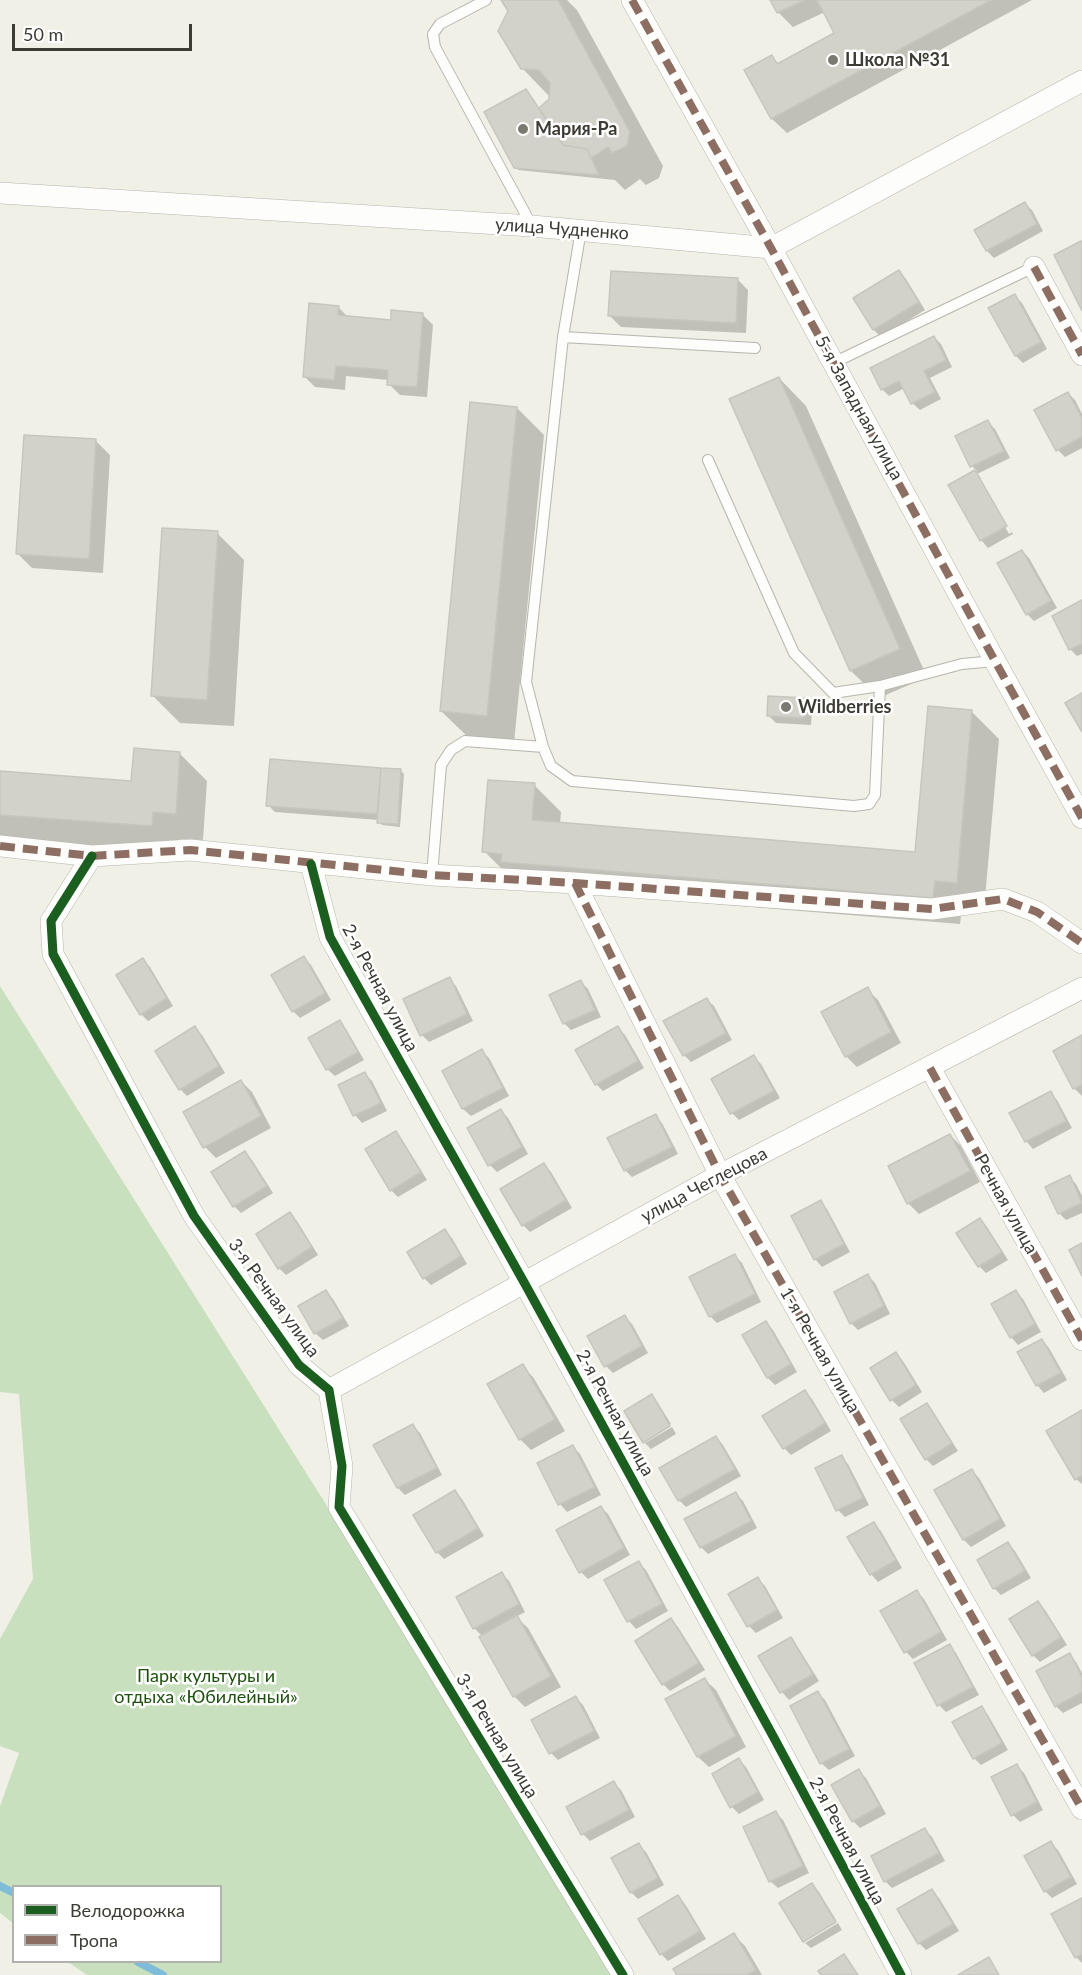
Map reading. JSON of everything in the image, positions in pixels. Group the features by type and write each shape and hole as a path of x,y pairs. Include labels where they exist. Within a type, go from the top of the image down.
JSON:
{"street":[{"name":"5-я Западная улица","path":"632,0 771,248 1082,818"},
{"path":"771,248 1082,81"},
{"name":"улица Чудненко","path":"0,194 532,226 771,248"},
{"path":"1034,267 1082,355"},
{"path":"0,846 92,856 190,850 432,875 932,909 1003,899 1036,912 1082,943"},
{"name":"3-я Речная улица","path":"92,856 51,921 53,954 194,1216 299,1365 329,1390 342,1466 339,1507 623,1975"},
{"name":"2-я Речная улица","path":"311,864 330,937 525,1284 901,1975"},
{"name":"1-я Речная улица","path":"574,883 720,1175 1082,1809"},
{"name":"улица Чеглецова","path":"329,1390 720,1175 1082,988"},
{"name":"Речная улица","path":"930,1068 1082,1340"}],"lane":[{"path":"486,0 440,24 433,34 435,46 532,226"},
{"path":"581,230 563,337 526,682 543,747 551,766 572,781 854,806 869,804 875,795 880,686"},
{"path":"833,363 1034,267"},
{"path":"563,337 756,348"},
{"path":"708,460 794,653 833,693 880,686 962,664 995,661"},
{"path":"432,875 441,765 451,750 465,741 543,747"}],"green space":[{"name":"Парк культуры и отдыха «Юбилейный»","path":"0,986 622,1975 87,1975 69,1963 222,1963 222,1885 12,1885 12,1922 0,1913 0,1806 19,1753 0,1746 0,1639 33,1579 19,1394 0,1392"}],"building":[{"path":"501,0 558,0 630,132 627,146 612,153 608,147 591,158 587,149 563,145 539,108 549,99 550,83 539,70 521,69 498,31 508,11"},
{"path":"770,0 805,0 777,13"},
{"name":"Школа №31","path":"817,0 991,0 771,119 744,70 772,55 777,64 834,33"},
{"name":"Мария-Ра","path":"526,89 563,145 587,149 599,175 514,168 484,112"},
{"path":"1025,202 1037,224 986,251 974,230"},
{"path":"1082,242 1082,311 1054,255"},
{"path":"899,270 919,302 873,330 853,298"},
{"path":"611,271 738,278 736,323 608,316"},
{"path":"1015,294 1041,342 1015,356 988,308"},
{"path":"309,303 339,306 338,315 391,320 391,310 423,313 417,387 387,385 388,370 336,366 334,380 303,377"},
{"path":"934,336 946,360 924,371 935,392 911,404 899,381 881,390 870,368"},
{"path":"779,377 900,649 850,671 729,399"},
{"path":"1068,392 1082,418 1082,437 1056,451 1034,410"},
{"path":"470,402 517,407 487,716 440,711"},
{"path":"988,420 1004,451 970,467 955,436"},
{"path":"24,435 96,439 89,559 16,554"},
{"path":"975,470 1007,526 980,541 948,485"},
{"path":"162,528 218,531 207,700 151,696"},
{"path":"1022,550 1051,601 1026,615 997,563"},
{"path":"1082,600 1082,644 1069,650 1052,616"},
{"path":"1082,693 1082,732 1065,703"},
{"name":"Wildberries","path":"768,696 806,698 804,718 767,716"},
{"path":"928,706 972,710 957,883 935,881 933,898 501,862 502,854 482,852 488,780 535,783 532,820 915,852"},
{"path":"134,748 180,752 176,814 153,812 152,826 0,815 0,771 131,781"},
{"path":"270,759 381,768 377,814 266,806"},
{"path":"381,768 401,769 398,824 377,823"},
{"path":"304,956 325,993 292,1012 271,975"},
{"path":"143,958 167,998 140,1015 116,975"},
{"path":"450,977 467,1014 420,1036 403,999"},
{"path":"581,980 595,1010 563,1024 549,995"},
{"path":"868,987 891,1032 845,1057 821,1012"},
{"path":"707,998 726,1033 683,1056 663,1021"},
{"path":"340,1020 358,1052 326,1070 308,1038"},
{"path":"195,1026 219,1066 179,1090 155,1051"},
{"path":"618,1026 638,1061 595,1085 575,1050"},
{"path":"1082,1035 1082,1085 1073,1089 1053,1051"},
{"path":"482,1049 503,1088 462,1109 442,1071"},
{"path":"754,1055 774,1091 730,1114 711,1079"},
{"path":"365,1072 381,1103 353,1116 338,1085"},
{"path":"241,1080 261,1116 203,1148 183,1112"},
{"path":"1051,1091 1066,1121 1025,1142 1009,1113"},
{"path":"501,1109 522,1147 488,1166 467,1128"},
{"path":"656,1114 672,1147 624,1171 607,1138"},
{"path":"396,1131 421,1172 390,1191 365,1149"},
{"path":"950,1134 970,1171 907,1204 888,1166"},
{"path":"245,1151 267,1186 233,1207 211,1172"},
{"path":"544,1163 566,1200 522,1226 500,1189"},
{"path":"1070,1175 1082,1203 1058,1214 1045,1187"},
{"path":"821,1200 844,1244 814,1260 791,1216"},
{"path":"290,1212 312,1247 278,1269 256,1234"},
{"path":"980,1218 1002,1252 978,1267 956,1233"},
{"path":"445,1229 461,1256 423,1279 407,1252"},
{"path":"1082,1243 1082,1276 1069,1250"},
{"path":"735,1254 755,1294 709,1317 689,1277"},
{"path":"868,1274 884,1306 850,1324 834,1292"},
{"path":"326,1290 343,1318 314,1334 298,1306"},
{"path":"1016,1290 1035,1324 1010,1338 991,1304"},
{"path":"625,1315 642,1346 604,1367 587,1336"},
{"path":"766,1321 791,1364 767,1378 742,1335"},
{"path":"1042,1339 1061,1373 1036,1386 1017,1352"},
{"path":"896,1352 916,1385 890,1401 870,1368"},
{"path":"523,1364 555,1419 519,1440 487,1384"},
{"path":"805,1390 825,1423 783,1449 762,1416"},
{"path":"652,1394 670,1426 643,1443 624,1411"},
{"path":"927,1403 952,1443 925,1460 900,1419"},
{"path":"1082,1410 1082,1475 1075,1480 1046,1431"},
{"path":"413,1424 437,1468 397,1488 373,1445"},
{"path":"716,1436 735,1469 678,1501 659,1468"},
{"path":"573,1445 595,1487 558,1505 537,1463"},
{"path":"842,1455 863,1498 836,1511 815,1468"},
{"path":"972,1469 1000,1519 963,1540 934,1490"},
{"path":"455,1490 478,1528 436,1553 413,1515"},
{"path":"736,1492 751,1521 700,1548 684,1519"},
{"path":"601,1506 624,1548 579,1573 556,1530"},
{"path":"874,1522 896,1560 870,1575 847,1537"},
{"path":"1008,1542 1025,1571 993,1589 977,1560"},
{"path":"639,1561 662,1604 627,1622 604,1580"},
{"path":"502,1572 519,1604 473,1629 456,1597"},
{"path":"758,1577 777,1610 747,1627 728,1594"},
{"path":"917,1590 941,1632 904,1653 880,1611"},
{"path":"1038,1601 1061,1637 1032,1656 1009,1619"},
{"path":"517,1615 551,1676 513,1697 479,1637"},
{"path":"671,1618 699,1663 662,1685 635,1641"},
{"path":"791,1637 813,1674 780,1693 758,1656"},
{"path":"950,1644 973,1687 937,1706 914,1663"},
{"path":"1070,1653 1082,1677 1082,1692 1055,1707 1036,1671"},
{"path":"705,1678 736,1736 697,1757 665,1699"},
{"path":"818,1691 849,1749 820,1764 790,1706"},
{"path":"576,1696 594,1731 549,1754 531,1720"},
{"path":"982,1706 1002,1743 973,1759 952,1722"},
{"path":"739,1758 758,1792 730,1808 712,1774"},
{"path":"1017,1764 1037,1802 1011,1816 991,1777"},
{"path":"859,1769 880,1806 852,1822 831,1785"},
{"path":"614,1781 629,1810 581,1835 566,1807"},
{"path":"776,1811 803,1866 769,1882 743,1827"},
{"path":"925,1828 939,1853 884,1882 871,1856"},
{"path":"1051,1841 1071,1877 1044,1892 1024,1856"},
{"path":"639,1843 658,1878 630,1893 611,1858"},
{"path":"812,1883 836,1922 803,1942 779,1903"},
{"path":"932,1889 953,1924 918,1944 897,1909"},
{"path":"678,1895 700,1931 660,1955 638,1919"},
{"path":"1082,1898 1082,1954 1075,1958 1051,1914"},
{"path":"734,1933 756,1970 747,1975 677,1975 673,1969"},
{"path":"844,1954 858,1975 821,1975 818,1971"},
{"path":"989,1957 999,1975 958,1975"}],"waterway":[{"path":"0,1886 12,1892"},
{"path":"140,1963 163,1975"}],"marked path":[{"path":"632,0 771,248 1082,818"},
{"path":"1034,267 1082,355"},
{"path":"0,846 92,856 190,850 432,875 932,909 1003,899 1037,912 1082,943"},
{"path":"575,883 720,1175 1082,1809"},
{"path":"930,1068 1082,1340"}],"cycle path":[{"path":"92,856 51,921 53,954 194,1216 299,1365 329,1390 342,1466 339,1507 623,1975"},
{"path":"311,864 330,937 525,1284 901,1975"}],"place":[{"name":"Школа №31","path":"833,60"},
{"name":"Мария-Ра","path":"523,129"},
{"name":"Wildberries","path":"786,707"}]}
